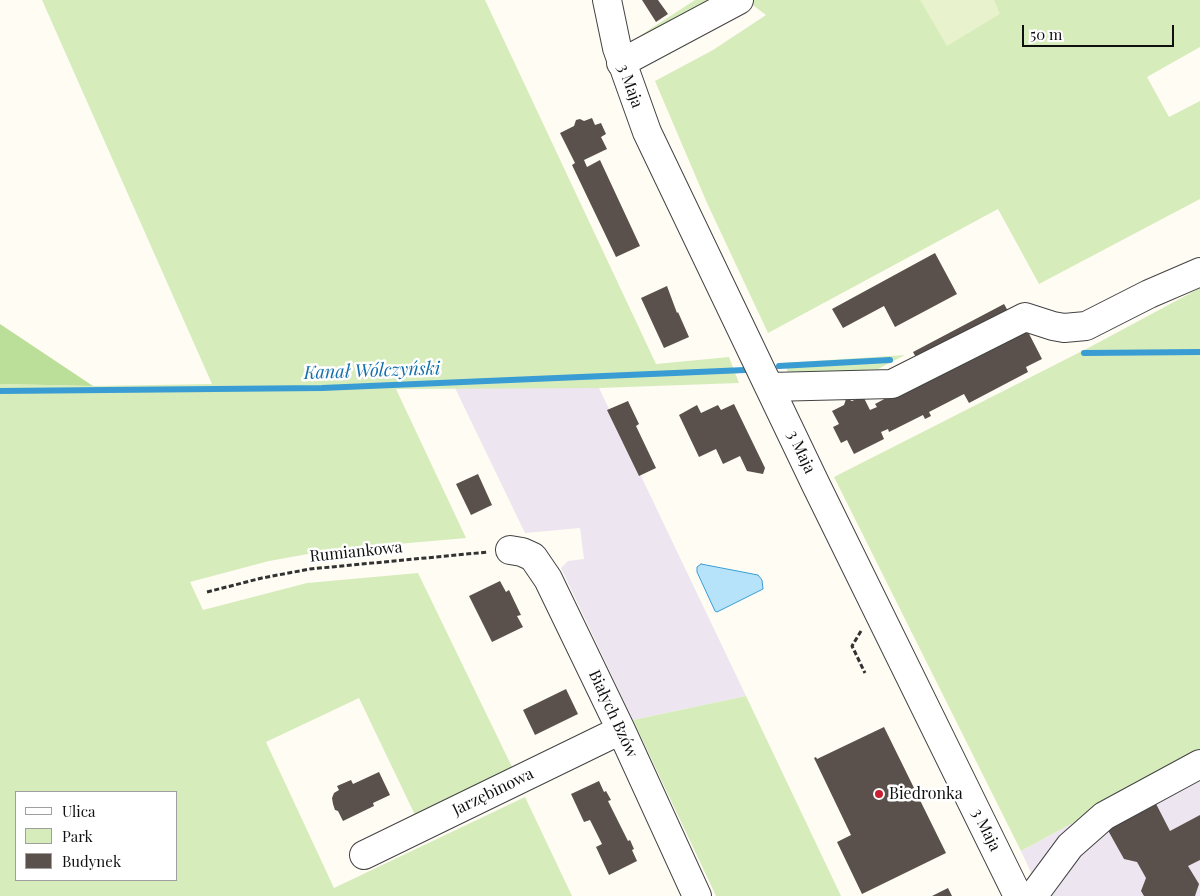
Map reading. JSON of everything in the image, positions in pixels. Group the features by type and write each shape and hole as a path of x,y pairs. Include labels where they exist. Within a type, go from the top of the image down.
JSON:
{"street":[{"name":"3 Maja","path":"606,0 621,63 647,132 1018,896"},
{"path":"621,63 739,0"},
{"path":"770,387 892,384 1025,317 1064,328 1086,326 1148,294 1200,272"},
{"name":"Białych Bzów","path":"510,550 522,552 533,558 548,579 621,730 697,896"},
{"name":"Jarzębinowa","path":"364,855 621,730"},
{"path":"1032,896 1070,846 1104,816 1200,764"}],"path":[{"name":"Rumiankowa","path":"207,592 262,578 310,569 510,550"},
{"path":"862,628 852,646 865,673"}],"shaded area":[{"path":"455,388 599,388 746,696 633,720 561,568 568,561 584,559 580,528 525,533"},
{"path":"1200,754 1200,896 1042,896 1021,851"}],"green space":[{"path":"42,0 485,0 656,364 729,357 739,383 599,388 396,389 466,538 330,550 269,561 190,582 203,610 307,583 418,573 513,769 415,815 359,698 266,742 334,888 525,797 572,896 0,896 0,384 93,386 212,384"},
{"path":"695,0 720,0 642,45 638,37"},
{"path":"751,0 1200,0 1200,47 1147,77 1169,117 1200,101 1200,199 1039,284 998,209 768,333 707,203 655,81 713,50 766,15 754,6"},
{"path":"920,0 994,0 1000,14 947,46"},
{"path":"1200,288 1200,754 1021,851 834,477 1090,347"},
{"path":"0,324 93,386 0,384"},
{"path":"905,355 878,369 790,375 783,363"},
{"path":"746,696 841,896 716,896 633,720"}],"water":[{"path":"701,564 758,575 762,580 763,589 717,612 697,572 697,567"}],"building":[{"path":"642,0 658,0 668,14 656,22"},
{"path":"592,118 595,125 601,123 606,134 601,137 607,149 584,160 587,167 600,160 640,246 616,257 572,165 575,163 560,133 574,126 576,120 584,121"},
{"path":"935,253 957,294 895,327 884,306 843,328 832,309"},
{"path":"667,286 677,313 689,337 664,348 641,298"},
{"path":"1004,304 1008,311 918,361 913,352"},
{"path":"1024,324 1042,359 1026,367 1028,372 969,403 964,394 929,412 931,416 925,419 923,415 889,432 888,429 881,432 884,439 854,454 847,440 841,443 833,427 839,424 832,411 844,405 846,399 852,401 863,396 870,410 877,407 875,404"},
{"path":"628,401 639,424 636,426 656,468 639,476 607,410"},
{"path":"734,404 765,468 763,474 747,471 740,456 723,464 716,449 699,457 679,415 697,405 701,413 718,405 721,410"},
{"path":"478,474 492,505 471,515 456,484"},
{"path":"500,581 506,592 509,590 521,615 517,616 523,627 492,642 469,596"},
{"path":"566,689 578,714 535,735 523,710"},
{"path":"884,727 946,853 862,894 837,842 851,835 814,758 816,757 817,759"},
{"path":"379,772 390,795 373,803 374,806 343,821 333,804 332,798 334,793 339,790 337,786 351,780 353,784"},
{"path":"599,781 604,792 606,791 611,800 608,801 628,841 630,840 637,861 609,875 596,847 602,844 590,820 584,822 571,794"},
{"path":"1153,798 1170,831 1200,815 1200,860 1188,866 1199,884 1195,896 1144,896 1141,891 1146,878 1137,862 1124,859 1105,825"},
{"path":"948,888 952,896 932,896"}],"waterway":[{"name":"Kanał Wólczyński","path":"1084,353 1200,352"},
{"name":"Kanał Wólczyński","path":"779,366 890,360"},
{"name":"Kanał Wólczyński","path":"0,391 322,388 745,370"}],"place":[{"name":"Biedronka","path":"879,794"}]}
